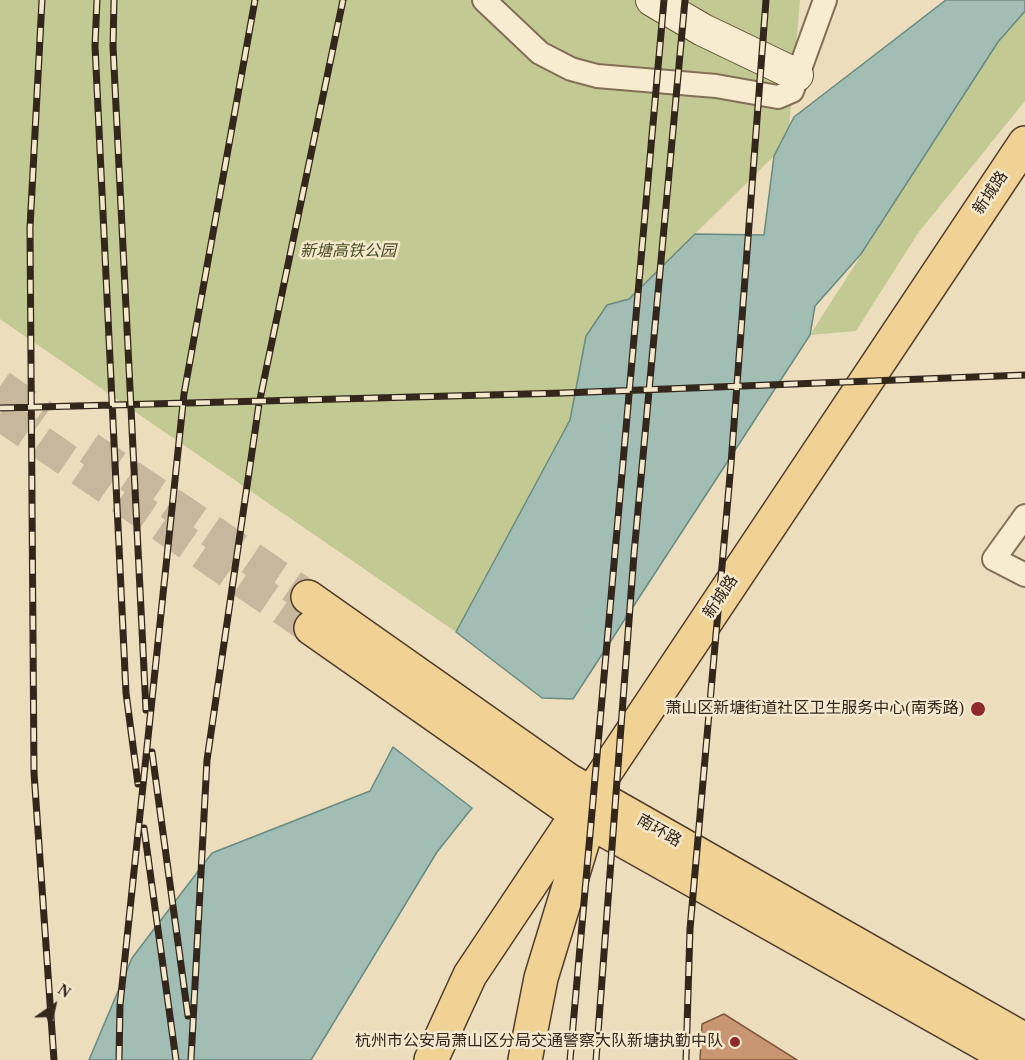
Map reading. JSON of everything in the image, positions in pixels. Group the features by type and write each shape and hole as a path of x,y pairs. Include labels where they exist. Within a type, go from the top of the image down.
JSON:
{"main road":[{"name":"新城路","path":"525,1060 541,978 591,807 1025,143"},
{"name":"新城路","path":"431,1060 470,975 591,807 1025,171"},
{"name":"南环路","path":"310,613 568,780 591,807 1013,1060"},
{"name":"南环路","path":"591,807 1025,1040"}],"street":[{"path":"484,0 540,53 571,69 597,76 716,86 778,97 792,91 825,0"},
{"path":"652,0 703,30 797,75"},
{"path":"1025,516 994,559 1025,575"}],"green space":[{"name":"新塘高铁公园","path":"0,0 800,0 789,128 774,156 629,299 607,305 586,336 570,420 456,632 0,319"},
{"path":"1025,11 1025,101 918,233 856,331 810,335 998,42"}],"water":[{"path":"946,0 1025,0 1025,11 998,42 861,254 815,306 810,335 573,699 542,698 456,632 570,420 586,336 607,305 629,299 695,234 764,235 774,156 794,117"},
{"path":"393,747 472,808 437,852 311,1060 89,1060 132,958 212,853 370,791"}],"building":[{"name":"杭州市公安局萧山区分局交通警察大队新塘执勤中队","path":"724,1014 797,1060 700,1060 702,1024"}],"tunnel":[{"path":"0,386 44,417"},
{"path":"0,414 311,628"},
{"path":"89,448 308,597"}],"railway":[{"path":"42,0 30,228 34,773 54,1060"},
{"path":"97,0 95,46 126,693 138,784"},
{"path":"114,0 113,46 146,710"},
{"path":"119,1060 120,1005 184,394 255,0"},
{"path":"191,1060 207,760 259,404 343,0"},
{"path":"570,1060 664,0"},
{"path":"596,1060 634,554 685,0"},
{"path":"686,1060 690,929 731,464 766,0"},
{"path":"0,408 563,393 1025,375"},
{"path":"152,752 188,1016"},
{"path":"144,828 176,1060"}],"place":[{"name":"萧山区新塘街道社区卫生服务中心(南秀路)","path":"978,709"},
{"name":"杭州市公安局萧山区分局交通警察大队新塘执勤中队","path":"735,1042"}]}
